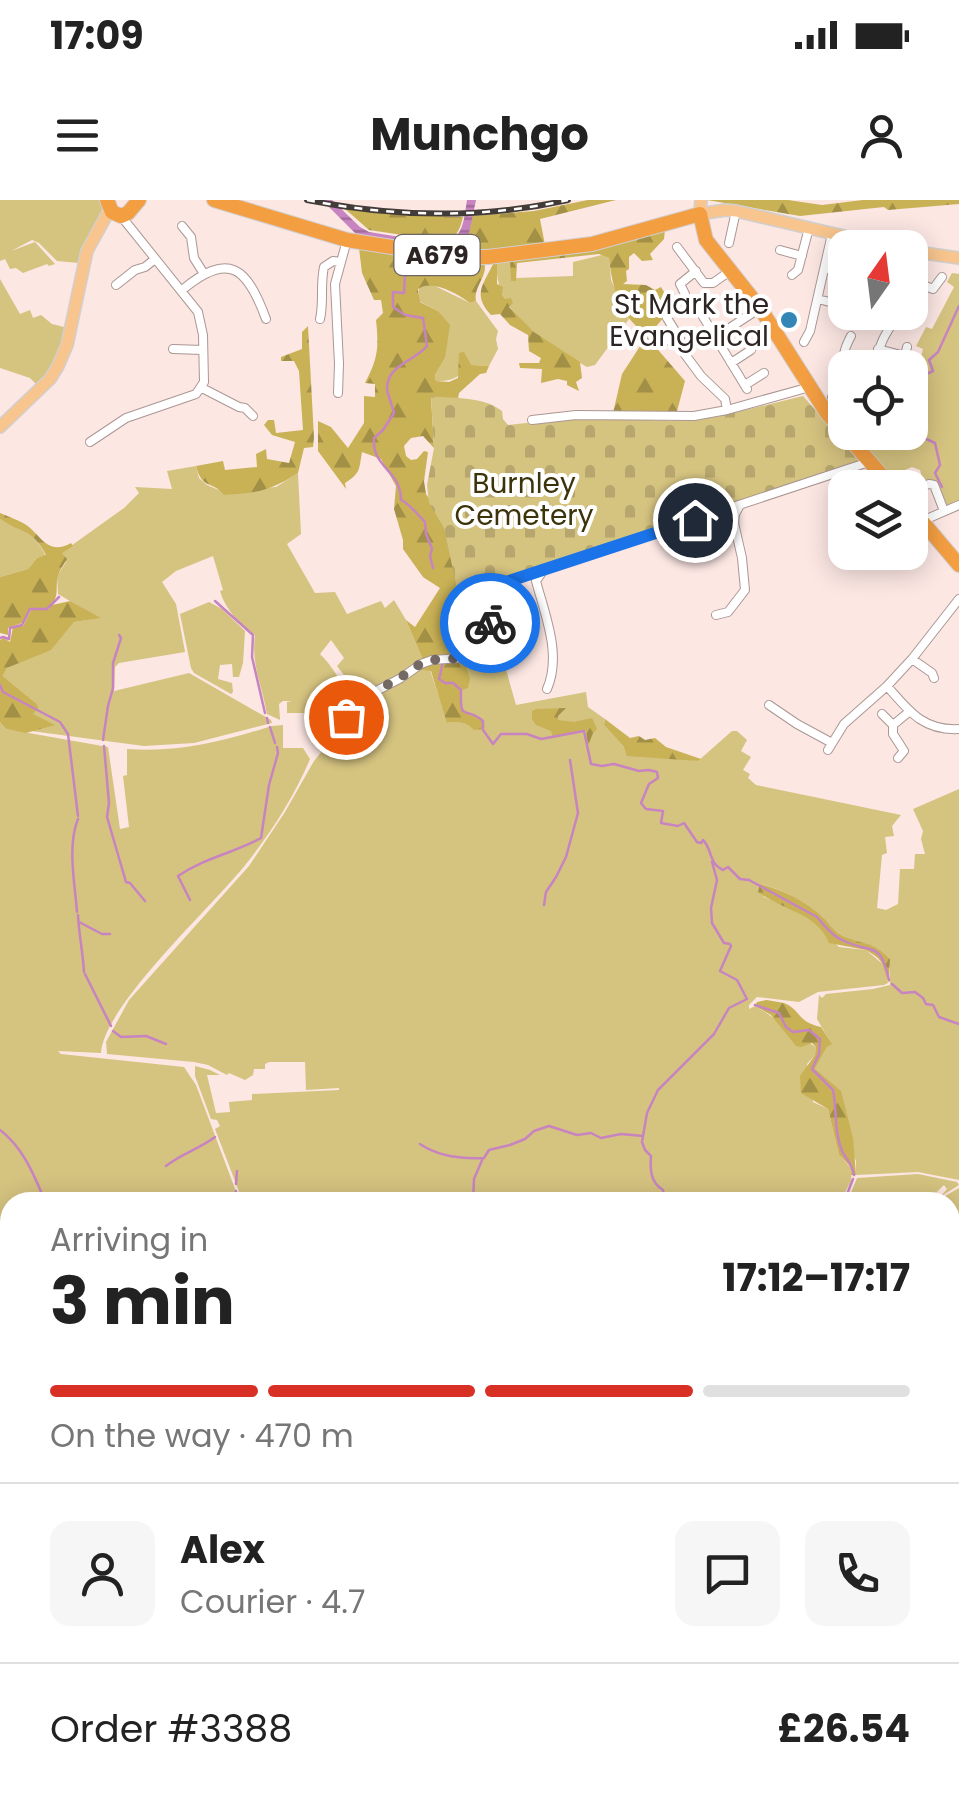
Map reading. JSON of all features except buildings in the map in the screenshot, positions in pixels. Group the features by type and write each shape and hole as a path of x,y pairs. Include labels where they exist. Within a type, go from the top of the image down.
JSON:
{"highway":[{"name":"A679","path":"214,200 347,240 455,257 488,257 592,244 680,220 701,205"},
{"path":"701,205 706,240"},
{"path":"680,220 706,240 760,308 826,412 877,470"},
{"path":"928,529 959,565"}],"main road":[{"name":"A679","path":"701,205 828,233"},
{"path":"0,427 50,379 58,366 67,345 93,238 120,207"},
{"path":"928,254 959,258"}],"street":[{"path":"90,442 126,418 196,394 204,382 198,312 154,259 120,207"},
{"path":"729,243 736,211"},
{"path":"182,226 191,237 194,258 204,274"},
{"path":"792,275 798,270 809,228"},
{"path":"338,392 335,284 347,240"},
{"path":"677,247 704,283 713,283 730,270"},
{"path":"780,250 802,256"},
{"path":"804,342 828,253"},
{"path":"116,285 154,259"},
{"path":"320,318 324,267 332,261 341,262"},
{"path":"119,268 126,276"},
{"path":"182,290 218,268 236,270 256,291 266,319"},
{"path":"685,294 680,284 696,271"},
{"path":"928,287 933,289 942,277"},
{"path":"818,298 828,301"},
{"path":"716,337 760,308"},
{"path":"710,309 702,314 746,387 764,373"},
{"path":"667,320 701,376 714,382 727,410"},
{"path":"887,330 878,349 905,356 907,347"},
{"path":"662,344 675,332"},
{"path":"845,350 851,336"},
{"path":"172,349 203,350"},
{"path":"731,363 751,350"},
{"path":"532,420 576,415 694,416 810,387"},
{"path":"202,388 239,407 250,406 253,416"},
{"path":"330,742 361,699 420,664 496,653 484,605 486,590 870,462"},
{"path":"928,485 934,485 944,511"},
{"path":"716,615 728,612 746,590 734,523 740,505"},
{"path":"928,519 959,506"},
{"path":"544,571 536,581 554,664 547,689"},
{"path":"769,704 830,746 844,724 912,659 959,599"},
{"path":"912,659 934,678"},
{"path":"887,686 926,724 942,730 959,729"},
{"path":"893,725 910,711"},
{"path":"882,714 893,725 893,734 904,750 898,758"}],"green space":[{"path":"0,200 104,200 104,208 79,263 57,261 39,243 32,240 11,251 35,242 55,264 23,273 10,269 5,259 0,261"},
{"path":"588,200 616,200 540,219 545,245 460,251 472,216 534,211"},
{"path":"707,200 788,200 822,205 863,200 959,200 959,204 800,216"},
{"path":"344,208 463,217 455,236 443,241 369,230"},
{"path":"665,229 664,239 650,254 653,260 642,261 634,253 629,257 627,281 623,284 646,285 655,290 661,287 675,306 688,298 647,337 685,381 676,415 613,413 622,374 646,337 620,303 609,258 599,254 517,263 516,281 511,281 510,260 497,264 497,284 503,287 505,299 511,298 513,303 509,307 534,332 580,362 582,378 576,382 579,391 558,379 541,383 542,369 520,368 519,363 539,363 541,358 529,351 528,335 500,314 491,315 485,307 482,287 495,259"},
{"path":"359,248 398,252 398,256 416,259 418,254 484,261 476,301 470,303 437,286 418,289 420,302 438,311 450,325 445,358 435,375 436,381 458,378 459,353 464,352 471,365 489,366 486,373 459,393 458,399 431,397 434,448 423,436 411,438 404,446 411,460 428,452 426,494 451,530 460,589 457,597 485,589 496,646 493,653 423,660 406,620 415,627 440,588 423,577 403,549 394,509 396,486 381,459 362,452 358,470 345,483 346,489 318,451 318,421 331,427 348,448 364,423 364,396 375,397 375,384 365,383 376,353 376,320 383,313 381,300 374,300 362,273"},
{"path":"602,255 609,258 611,280 629,319 595,365 587,367 541,337 514,312 498,281 497,263 511,260 515,281 573,276 573,262"},
{"path":"952,273 959,274 959,504 948,508 934,483 928,484 928,470 884,470 865,450 928,450 928,350 916,346 924,330 932,329 954,287 947,282"},
{"path":"0,279 20,314 30,310 33,318 41,315 52,324 68,328 59,356 37,385 30,378 0,368"},
{"path":"431,284 470,303 476,301 498,331 498,349 489,366 471,365 455,378 436,381 435,375 445,358 438,311 419,301 419,286"},
{"path":"308,326 313,447 304,448 298,473 279,484 224,495 201,479 196,466 223,461 225,470 257,467 256,454 266,449 267,459 289,463 295,442 272,435 264,425 274,420 276,433 303,430 299,371 294,361 281,361 281,357 302,349 302,332"},
{"name":"Burnley Cemetery","path":"431,396 495,406 508,425 572,418 682,421 803,396 828,424 828,450 851,450 863,464 828,470 828,476 459,598 444,528 429,503 427,485 434,448"},
{"path":"196,466 199,478 221,491 276,487 298,473 301,534 287,544 315,593 335,592 347,614 381,601 385,608 394,600 423,660 360,696 337,666 344,658 331,640 320,654 358,698 348,711 315,717 309,710 287,713 287,702 292,701 283,701 279,704 280,720 267,714 256,666 255,635 225,604 213,556 176,571 162,582 176,604 185,652 119,663 115,667 114,691 189,673 272,723 194,743 144,746 31,731 37,704 3,676 7,668 51,649 74,622 99,618 58,594 57,576 66,562 61,553 124,508 139,493 135,487 172,489 167,471"},
{"path":"0,513 23,523 49,545 73,546 62,553 67,559 58,575 53,601 47,608 30,608 22,623 8,628 8,635 0,633 0,577 28,569 37,558 46,555 31,536 0,519"},
{"path":"0,519 31,536 46,556 37,558 28,569 0,577"},
{"path":"70,601 101,618 74,622 51,650 7,668 3,676 37,704 33,714 55,725 26,733 6,729 0,722 0,640 10,642 13,627 23,626 31,610 48,610 52,605"},
{"path":"209,602 245,631 239,677 233,677 232,664 220,665 218,679 232,683 231,694 191,668 180,614"},
{"path":"501,652 516,705 586,692 588,707 605,719 604,725 624,747 698,761 732,731 737,731 747,740 741,751 751,757 743,770 756,785 901,815 892,826 894,836 885,837 887,853 882,855 877,908 886,910 898,904 900,869 914,869 915,854 925,854 923,831 913,809 959,789 959,1180 918,1172 856,1175 856,1161 815,1069 831,1043 817,1019 819,995 822,998 826,994 890,985 890,959 872,946 841,935 802,902 761,884 764,897 816,924 839,947 866,950 885,966 888,983 884,985 818,992 799,1002 757,997 749,1005 749,1009 755,1006 816,1047 807,1064 813,1102 828,1109 839,1155 852,1169 845,1192 239,1192 215,1129 220,1126 211,1119 195,1066 220,1075 207,1075 216,1113 230,1112 229,1102 252,1100 252,1094 339,1088 306,1090 305,1062 269,1062 265,1069 254,1069 253,1075 245,1080 194,1062 107,1054 106,1042 129,1000 249,866 314,761 365,699 416,669 430,670 448,723 470,724 479,716 460,706 463,659"},
{"path":"463,659 470,679 468,688 462,690 461,706 484,720 484,729 474,730 462,722 447,723 431,671 416,669"},
{"path":"566,708 558,720 592,718 597,729 588,746 586,730 553,737 551,731 532,719 536,709"},
{"path":"605,719 630,738 655,738 666,747 701,759 627,756 604,725"},
{"path":"0,722 6,729 108,747 120,829 129,827 123,776 127,775 127,749 183,747 283,725 283,748 303,748 310,759 273,827 230,882 139,983 120,1009 101,1053 58,1051 184,1067 196,1085 236,1192 0,1192"},
{"path":"760,884 794,897 841,935 884,953 890,959 889,983 883,965 873,954 829,943 808,919 758,892"},
{"path":"766,1000 784,1003 807,1022 821,1027 832,1044 815,1069 841,1091 853,1138 856,1175 851,1175 852,1168 839,1155 828,1109 801,1093 800,1076 816,1047 812,1043 796,1046 771,1015 755,1006"},
{"path":"918,1174 959,1185 948,1192 944,1192 944,1185 937,1192 851,1192 857,1178"}],"shaded area":[{"path":"322,200 332,200 369,232 443,244 459,232 467,200 476,200 469,234 460,251 359,237"}],"waterway":[{"path":"405,275 404,293 393,292 393,307 405,315 423,318 427,346 396,369 388,380 394,413 374,438 374,448 396,482 401,500 425,522 433,568"},
{"path":"942,487 935,473 940,465 935,443 922,437 923,428 918,420 924,399 924,375 933,371 929,360 938,352 959,306"},
{"path":"0,638 9,639 10,628 22,625 30,609 47,609 59,597"},
{"path":"215,601 253,635 252,657 265,713"},
{"path":"103,740 119,635"},
{"path":"443,662 439,679 461,690 463,711 483,721 483,730 493,744 501,734 527,734 541,739 584,731 591,764 657,772 658,778 649,784 641,803 646,809 663,811 661,823 684,823 697,842 703,840 718,867 728,867 740,879 749,880 817,917 838,938 878,953 889,980"},
{"path":"0,685 3,692 60,722 68,734 78,816"},
{"path":"267,718 268,723"},
{"path":"270,727 275,743"},
{"path":"104,746 107,817 126,882 145,901"},
{"path":"190,900 178,876 261,838 277,747"},
{"path":"544,905 546,892 566,857 578,813 570,760"},
{"path":"77,912 72,853 78,819"},
{"path":"663,1192 652,1175 651,1156 642,1142 647,1113 658,1090 714,1034 729,1008 747,999 737,980 720,971 731,946 724,943 712,923 717,880 712,862"},
{"path":"78,915 84,972"},
{"path":"79,922 110,934"},
{"path":"85,974 111,1026"},
{"path":"892,984 902,993 915,992 926,1004 933,1005 939,1017 959,1024"},
{"path":"755,1005 779,1013 793,1032 809,1030 820,1039 812,1069 833,1090 839,1144 854,1175"},
{"path":"113,1031 121,1037 146,1036 166,1044"},
{"path":"420,1144 451,1156 484,1158 489,1150 510,1145 549,1126 601,1138 621,1134 643,1136"},
{"path":"0,1130 20,1151 41,1192"},
{"path":"166,1166 215,1137"},
{"path":"473,1192 483,1158"},
{"path":"236,1184 237,1171"},
{"path":"848,1192 853,1179"}],"railway":[{"path":"307,200 372,210 438,213 503,210 568,200"}],"way so far":[{"path":"346,717 361,699 420,664 496,653 490,623"}],"place":[{"name":"St Mark the Evangelical","path":"789,320"}],"route":[{"path":"490,623 484,605 486,590 491,587 695,520"}]}
